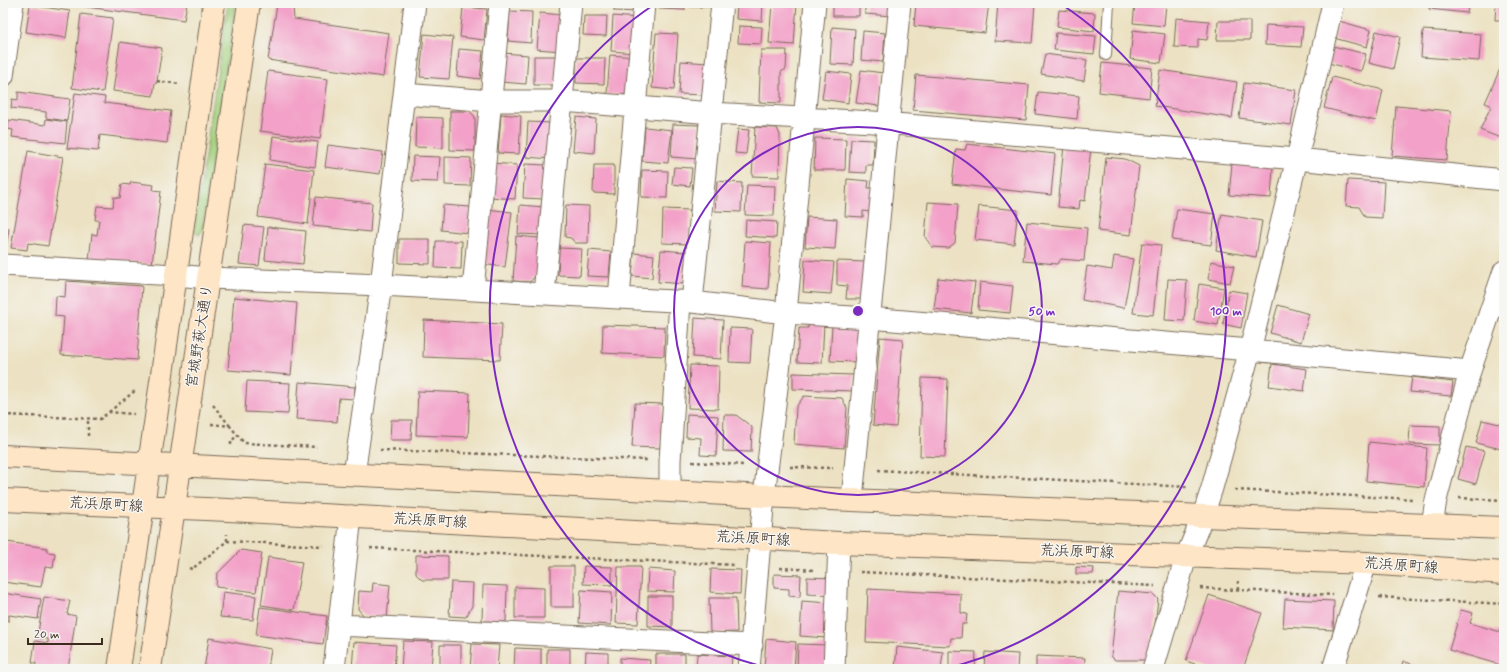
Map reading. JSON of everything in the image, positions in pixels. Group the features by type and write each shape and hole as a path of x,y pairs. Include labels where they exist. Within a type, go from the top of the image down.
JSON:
{"main road":[{"path":"119,669 214,3"},
{"name":"宮城野萩大通り","path":"150,669 249,3"},
{"path":"3,456 764,496 1504,528"},
{"name":"荒浜原町線","path":"3,500 351,516 839,543 1366,563 1504,573"}],"street":[{"path":"3,76 13,3"},
{"path":"354,475 381,285 415,3"},
{"path":"473,290 500,3"},
{"path":"544,294 571,3"},
{"path":"619,298 644,3"},
{"path":"670,491 670,461 686,301 712,113 722,3"},
{"path":"749,669 764,496 786,313 815,3"},
{"path":"852,499 900,3"},
{"path":"1153,669 1186,557 1203,516 1212,488 1250,350 1297,159 1333,3"},
{"path":"404,94 491,101 562,101 712,113 888,124 1297,159 1504,180"},
{"path":"3,265 209,278 381,285 686,301 786,313 869,318 1250,350 1470,371"},
{"path":"1432,525 1436,500 1470,371 1504,271"},
{"path":"334,669 351,516"},
{"path":"834,669 839,543"},
{"path":"1333,669 1366,563"},
{"path":"338,625 752,645"}],"lane":[{"path":"1106,55 1109,3"}],"path":[{"path":"157,81 183,84"},
{"path":"3,415 100,419 109,412 135,414"},
{"path":"88,419 88,436"},
{"path":"227,528 227,541"},
{"path":"185,568 192,569 227,541 327,546"},
{"path":"367,548 740,566"},
{"path":"779,568 1157,586"},
{"path":"1195,588 1338,595"},
{"path":"1374,597 1504,604"}],"green space":[{"path":"228,3 236,3 202,231 198,235 194,230"}],"building":[{"path":"57,3 187,3 184,20"},
{"path":"464,3 491,3 490,6"},
{"path":"614,3 638,3 638,12 614,11"},
{"path":"659,3 685,3 685,10 659,9"},
{"path":"690,3 714,3 714,7 690,7"},
{"path":"737,3 763,3 762,21 736,19"},
{"path":"772,3 797,3 794,45 769,43"},
{"path":"833,3 859,3 859,16 833,16"},
{"path":"865,3 893,3 892,16 865,14"},
{"path":"916,3 989,3 985,33 914,26"},
{"path":"998,3 1035,3 1032,43 995,41"},
{"path":"1135,3 1166,3 1164,26 1133,23"},
{"path":"1232,3 1260,3 1260,6 1232,5"},
{"path":"1265,3 1291,3 1291,6 1265,6"},
{"path":"1429,3 1469,3 1467,13 1429,9"},
{"path":"1496,3 1504,3 1504,20 1495,20"},
{"path":"30,5 70,11 66,38 26,32"},
{"path":"277,5 293,7 294,19 389,33 383,77 268,60"},
{"path":"463,7 487,9 484,40 460,37"},
{"path":"1059,10 1095,13 1094,31 1057,27"},
{"path":"510,11 532,12 531,43 508,41"},
{"path":"540,13 563,15 561,51 537,49"},
{"path":"81,14 113,18 103,92 72,88"},
{"path":"584,16 607,16 606,36 583,35"},
{"path":"613,16 637,18 634,53 611,51"},
{"path":"1176,18 1209,21 1207,40 1198,39 1198,48 1174,47"},
{"path":"1218,21 1250,21 1250,40 1217,40"},
{"path":"1339,21 1371,30 1367,47 1334,38"},
{"path":"1266,25 1303,27 1301,47 1265,45"},
{"path":"739,26 762,27 761,44 738,43"},
{"path":"832,27 855,29 853,65 830,64"},
{"path":"1133,30 1165,34 1161,63 1130,59"},
{"path":"1423,30 1481,34 1479,61 1421,57"},
{"path":"863,31 885,33 883,62 861,60"},
{"path":"1376,31 1400,37 1393,69 1369,63"},
{"path":"656,33 678,34 674,90 652,88"},
{"path":"1056,33 1096,36 1094,54 1054,50"},
{"path":"424,34 453,37 449,79 420,77"},
{"path":"120,42 162,48 157,83 155,83 153,96 113,91"},
{"path":"1333,46 1366,54 1361,71 1328,63"},
{"path":"459,49 483,51 480,79 457,76"},
{"path":"761,50 787,50 786,69 781,72 781,103 759,102"},
{"path":"503,53 528,55 526,84 501,82"},
{"path":"1045,54 1087,60 1084,81 1041,74"},
{"path":"610,55 635,57 632,90 623,95 607,94"},
{"path":"534,56 557,56 557,85 534,85"},
{"path":"576,58 605,58 604,84 576,83"},
{"path":"1504,60 1504,135 1498,137 1480,130 1491,106 1485,103"},
{"path":"681,61 707,63 705,95 679,94"},
{"path":"1102,63 1152,68 1149,98 1099,92"},
{"path":"861,70 883,73 879,106 856,103"},
{"path":"1160,70 1237,82 1232,118 1155,106"},
{"path":"268,71 328,79 320,139 260,131"},
{"path":"826,71 851,74 848,103 822,99"},
{"path":"916,75 1029,85 1026,120 913,110"},
{"path":"1332,77 1383,90 1376,121 1324,108"},
{"path":"1244,83 1296,90 1291,125 1239,118"},
{"path":"18,92 70,99 67,121 46,118 46,112 11,108 12,99 18,100"},
{"path":"1038,92 1079,96 1077,119 1035,114"},
{"path":"75,93 105,97 104,103 171,111 167,143 100,135 98,151 67,148"},
{"path":"1396,106 1451,111 1447,160 1392,156"},
{"path":"450,111 470,111 475,117 475,151 450,150"},
{"path":"501,114 521,116 519,154 498,153"},
{"path":"416,117 443,118 443,148 415,147"},
{"path":"576,117 596,119 594,153 573,151"},
{"path":"46,119 67,122 65,143 12,137 13,130 8,129 9,120 45,125"},
{"path":"528,122 553,123 551,159 526,157"},
{"path":"673,124 699,125 698,159 671,157"},
{"path":"645,127 672,130 668,163 642,161"},
{"path":"755,127 777,128 780,135 779,177 752,176"},
{"path":"738,129 749,130 746,154 735,153"},
{"path":"273,136 318,142 315,167 270,160"},
{"path":"815,138 846,139 845,170 814,170"},
{"path":"851,139 874,140 873,165 866,165 866,173 849,172"},
{"path":"967,144 1055,154 1051,195 952,184 956,149 965,150"},
{"path":"328,145 383,152 380,174 325,167"},
{"path":"1064,145 1091,148 1085,201 1080,200 1079,209 1058,207"},
{"path":"28,151 63,157 48,246 28,243 27,250 11,248"},
{"path":"413,156 440,157 438,182 412,181"},
{"path":"445,157 471,158 470,186 445,185"},
{"path":"1106,157 1125,159 1139,166 1131,235 1098,231"},
{"path":"492,163 517,165 515,199 489,197"},
{"path":"1232,163 1273,167 1271,198 1229,195"},
{"path":"265,164 314,170 308,224 258,217"},
{"path":"525,164 546,165 543,199 523,198"},
{"path":"594,165 614,165 614,194 593,193"},
{"path":"674,167 692,168 690,186 672,184"},
{"path":"642,170 668,171 667,198 641,197"},
{"path":"847,179 869,181 868,188 873,188 871,212 863,211 863,217 845,216"},
{"path":"1348,180 1384,182 1382,218 1365,217 1359,207 1346,206"},
{"path":"717,181 742,183 741,212 715,211"},
{"path":"131,182 154,185 153,190 161,191 152,264 89,260 92,234 97,235 99,220 95,220 97,206 113,207 114,197 120,198 122,184 130,185"},
{"path":"747,185 775,186 774,216 745,215"},
{"path":"316,197 372,203 370,232 313,226"},
{"path":"928,202 958,204 955,243 948,248 932,247 925,237"},
{"path":"443,205 470,207 468,233 441,230"},
{"path":"520,205 544,207 542,235 518,234"},
{"path":"566,205 589,206 588,243 575,243 571,238 565,237"},
{"path":"979,206 1018,210 1014,244 975,240"},
{"path":"487,209 512,212 505,267 480,264"},
{"path":"663,209 690,210 689,244 662,243"},
{"path":"1177,209 1215,214 1211,245 1172,240"},
{"path":"1222,214 1262,221 1256,257 1216,250"},
{"path":"807,217 837,219 835,249 805,247"},
{"path":"746,220 777,222 776,238 745,236"},
{"path":"1027,222 1087,228 1084,261 1061,259 1057,264 1023,261"},
{"path":"244,225 264,227 259,266 239,264"},
{"path":"3,227 9,228 6,248 3,248"},
{"path":"268,227 306,231 303,264 265,260"},
{"path":"516,236 540,238 537,274 530,282 513,281"},
{"path":"399,239 430,239 430,264 399,263"},
{"path":"436,241 462,241 461,269 435,268"},
{"path":"745,241 771,243 768,289 742,287"},
{"path":"1142,243 1161,245 1153,315 1133,313"},
{"path":"559,248 582,249 580,276 558,275"},
{"path":"589,250 611,252 609,277 587,276"},
{"path":"661,250 686,252 684,284 658,282"},
{"path":"634,253 654,255 652,278 632,276"},
{"path":"1114,256 1133,259 1124,308 1082,300 1087,266 1112,270"},
{"path":"805,260 834,262 831,294 803,292"},
{"path":"837,261 867,262 866,299 846,299 847,286 837,285"},
{"path":"1211,261 1234,266 1230,283 1208,279"},
{"path":"938,278 975,282 971,313 934,309"},
{"path":"1168,279 1187,280 1184,321 1165,320"},
{"path":"66,281 142,286 137,360 61,355 64,317 55,316 56,296 65,297"},
{"path":"980,282 1013,286 1010,313 978,310"},
{"path":"1199,284 1224,288 1218,325 1194,321"},
{"path":"1229,290 1247,293 1241,328 1223,324"},
{"path":"234,297 297,303 291,375 228,370"},
{"path":"1278,305 1309,314 1301,342 1270,333"},
{"path":"695,318 723,320 721,359 693,357"},
{"path":"424,320 502,324 500,360 423,357"},
{"path":"808,323 824,324 822,363 797,362 799,328 808,328"},
{"path":"603,325 665,327 664,356 602,353"},
{"path":"832,325 858,326 856,362 830,361"},
{"path":"730,328 752,329 750,363 729,362"},
{"path":"880,337 903,339 896,427 873,425"},
{"path":"1272,364 1307,369 1304,391 1269,386"},
{"path":"690,365 719,366 718,409 688,408"},
{"path":"793,373 854,375 854,391 793,389"},
{"path":"1412,377 1453,382 1451,396 1410,392"},
{"path":"922,378 948,379 945,457 920,456"},
{"path":"247,381 290,383 288,414 245,412"},
{"path":"299,382 355,387 354,399 339,398 337,422 296,419"},
{"path":"418,391 470,393 468,437 416,435"},
{"path":"804,396 842,398 847,408 844,448 794,444 796,407"},
{"path":"635,403 663,404 660,448 632,447"},
{"path":"687,414 718,416 716,456 700,455 701,438 686,437"},
{"path":"724,415 736,415 752,427 751,452 723,451"},
{"path":"391,420 412,420 411,440 390,440"},
{"path":"1482,420 1504,425 1504,436 1501,449 1476,443"},
{"path":"1410,425 1440,426 1440,445 1409,444"},
{"path":"1369,442 1427,448 1424,487 1366,481"},
{"path":"1466,447 1485,451 1476,484 1458,479"},
{"path":"7,542 47,548 47,552 55,553 53,568 45,567 41,587 3,582"},
{"path":"241,550 262,553 256,592 216,587 217,574"},
{"path":"416,555 448,556 448,580 422,580 416,574"},
{"path":"268,557 302,562 294,610 261,605"},
{"path":"551,566 574,566 574,607 551,607"},
{"path":"584,566 612,567 612,585 583,584"},
{"path":"618,567 641,567 638,624 616,623"},
{"path":"1076,567 1094,568 1093,574 1076,574"},
{"path":"648,569 675,571 674,592 647,591"},
{"path":"711,569 741,570 740,594 710,592"},
{"path":"774,574 801,575 800,597 789,596 789,589 774,588"},
{"path":"807,577 832,578 831,595 807,594"},
{"path":"451,582 473,583 472,606 466,617 449,616"},
{"path":"373,583 390,585 387,618 364,616 358,609 359,591 372,592"},
{"path":"483,585 507,586 506,622 482,621"},
{"path":"515,587 544,588 544,618 515,618"},
{"path":"868,589 961,594 961,613 967,614 966,624 962,624 961,638 951,638 950,646 866,642"},
{"path":"581,590 612,592 611,625 579,623"},
{"path":"1118,591 1153,594 1158,599 1154,634 1151,636 1151,660 1115,660 1111,656"},
{"path":"223,592 256,596 253,620 220,617"},
{"path":"3,593 41,599 38,619 9,615 9,621 3,620"},
{"path":"1209,595 1262,613 1243,669 1210,669 1186,661"},
{"path":"648,596 672,596 672,627 648,626"},
{"path":"44,597 70,601 67,614 76,616 68,669 35,669 36,663 32,663 35,641 48,643 48,639 37,638"},
{"path":"709,598 736,598 737,632 710,633"},
{"path":"1285,599 1334,601 1333,630 1283,627"},
{"path":"802,601 829,603 827,638 800,636"},
{"path":"260,607 327,616 323,644 256,635"},
{"path":"1461,610 1473,613 1470,623 1504,633 1504,666 1449,650"},
{"path":"209,638 271,649 268,669 204,669"},
{"path":"766,639 796,642 794,669 764,669"},
{"path":"403,641 433,642 431,669 401,669"},
{"path":"354,642 396,645 394,669 352,669"},
{"path":"472,644 499,645 497,669 470,669"},
{"path":"798,644 828,645 826,669 797,669"},
{"path":"440,645 461,645 461,669 440,669"},
{"path":"897,647 943,652 941,669 895,669"},
{"path":"515,648 541,649 541,669 514,669"},
{"path":"547,649 570,649 570,669 547,669"},
{"path":"949,651 976,652 975,669 949,669"},
{"path":"586,652 608,653 608,669 585,669"},
{"path":"985,652 1018,654 1017,669 984,669"},
{"path":"656,654 685,654 685,669 656,669"},
{"path":"697,654 732,656 731,669 696,669"},
{"path":"1036,656 1085,658 1084,669 1036,669"},
{"path":"620,658 650,660 649,669 620,669"},
{"path":"1403,661 1425,669 1401,669"},
{"path":"1092,666 1114,668 1118,666 1137,667 1137,669 1092,669"}]}
